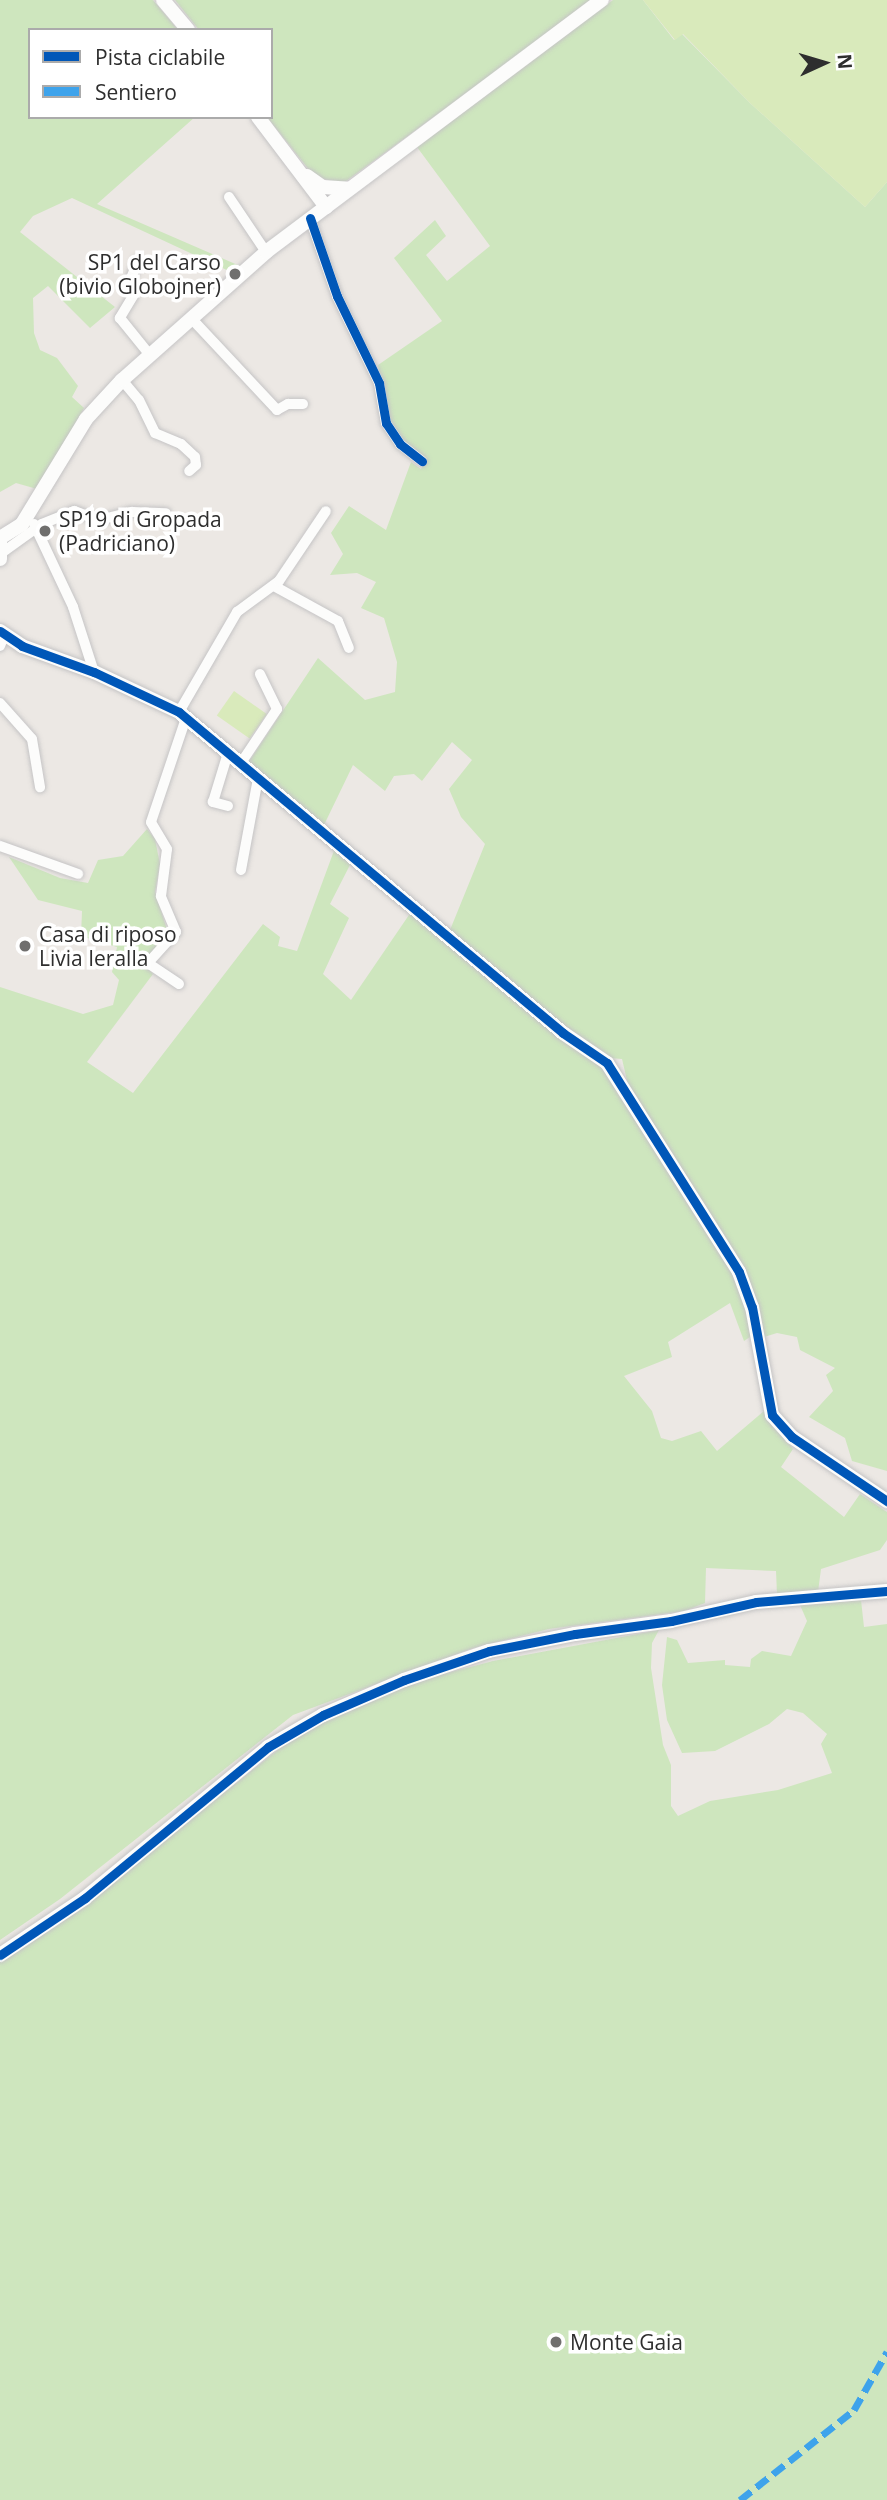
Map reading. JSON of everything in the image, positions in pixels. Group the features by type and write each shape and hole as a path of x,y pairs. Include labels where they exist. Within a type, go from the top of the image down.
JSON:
{"street":[{"path":"163,0 186,28"},
{"path":"33,521 86,419 122,380 266,253 310,218 602,0"},
{"path":"260,119 326,207"},
{"path":"300,172 323,187 349,189"},
{"path":"300,172 310,218 337,296 379,383 386,423 400,444 422,461"},
{"path":"229,197 266,253"},
{"path":"138,261 131,278 133,296 120,318 150,355"},
{"path":"191,318 277,410 288,404 303,404"},
{"path":"122,380 139,400 155,433 181,444 195,457 195,465 189,471"},
{"path":"1,548 17,530 33,521 74,511 99,520 132,512 166,513"},
{"path":"178,985 148,962 176,932 161,896 167,849 151,822 182,715 237,612 274,586 326,511"},
{"path":"33,521 73,607 94,672"},
{"path":"274,586 338,621 349,648"},
{"path":"1,638 94,672 182,715 553,1025 615,1071 635,1112 747,1290 772,1415 797,1441 887,1501"},
{"path":"241,763 277,709 260,674"},
{"path":"0,703 32,739 40,787"},
{"path":"228,806 213,802 229,753"},
{"path":"241,870 258,778"},
{"path":"0,846 78,874"},
{"path":"0,1955 85,1898 268,1747 323,1715 395,1683 489,1651 575,1634 671,1621 756,1602 887,1591"}],"green space":[{"path":"0,0 153,0 176,28 28,28 28,119 193,119 97,204 240,266 231,272 72,198 33,216 20,232 115,307 90,328 48,286 33,298 34,333 40,350 57,358 78,386 72,397 84,408 37,489 16,483 0,492"},
{"path":"175,0 594,0 342,184 314,176 269,119 273,119 273,28 197,28"},
{"path":"613,0 643,0 674,40 682,34 750,103 865,207 887,182 887,1471 852,1461 845,1438 809,1417 833,1391 826,1375 835,1368 800,1350 797,1337 777,1333 764,1337 759,1311 629,1089 622,1059 609,1058 588,1045 450,930 485,844 461,817 449,789 472,760 452,742 422,781 414,774 394,776 385,791 353,765 324,825 248,763 318,658 365,700 395,692 397,662 384,618 361,608 376,582 357,573 330,575 343,554 331,533 349,506 386,530 411,462 421,469 426,459 399,439 390,421 378,365 442,321 394,258 435,220 446,236 426,255 447,281 490,246 417,147"},
{"path":"643,0 887,0 887,182 865,207 750,103 683,34 675,40"},
{"path":"234,691 267,714 250,739 217,716"},
{"path":"147,829 155,839 160,864 155,892 169,936 143,963 153,974 87,1062 133,1093 263,924 280,937 278,946 297,951 335,848 351,863 330,904 349,918 323,974 351,1000 411,912 607,1072 735,1275 747,1303 753,1335 744,1341 730,1303 668,1342 672,1357 624,1376 652,1411 661,1438 672,1441 701,1431 717,1451 764,1411 793,1449 781,1467 844,1517 860,1494 887,1512 887,1540 880,1550 821,1569 818,1592 777,1594 776,1571 706,1568 705,1603 684,1611 549,1629 473,1648 293,1715 60,1899 0,1940 0,987 83,1014 113,1005 119,980 112,972 117,947 81,936 82,911 38,900 9,857 60,878 88,883 98,860 123,856"},
{"path":"861,1600 864,1627 887,1624 887,2500 0,2500 0,1962 55,1927 303,1730 413,1682 493,1661 659,1630 652,1643 651,1668 663,1745 671,1765 671,1806 678,1816 710,1801 778,1790 832,1773 821,1744 827,1734 803,1713 787,1709 769,1724 715,1751 682,1753 667,1720 662,1685 667,1637 677,1640 688,1663 725,1660 725,1665 750,1667 751,1659 762,1651 791,1656 807,1621 800,1605"}],"marked path":[{"path":"740,2500 854,2410 887,2352"}],"cycle path":[{"path":"310,218 337,296 379,383 386,423 400,444 422,461"},
{"path":"0,631 22,646 94,672 179,712 563,1033 607,1063 739,1272 752,1307 772,1415 792,1437 887,1501"},
{"path":"0,1955 85,1898 268,1747 323,1715 404,1680 489,1651 575,1634 671,1621 756,1602 887,1591"}],"place":[{"name":"SP1 del Carso (bivio Globojner)","path":"235,274"},
{"name":"SP19 di Gropada (Padriciano)","path":"45,531"},
{"name":"Casa di riposo Livia Ieralla","path":"25,946"},
{"name":"Monte Gaia","path":"556,2342"}]}
